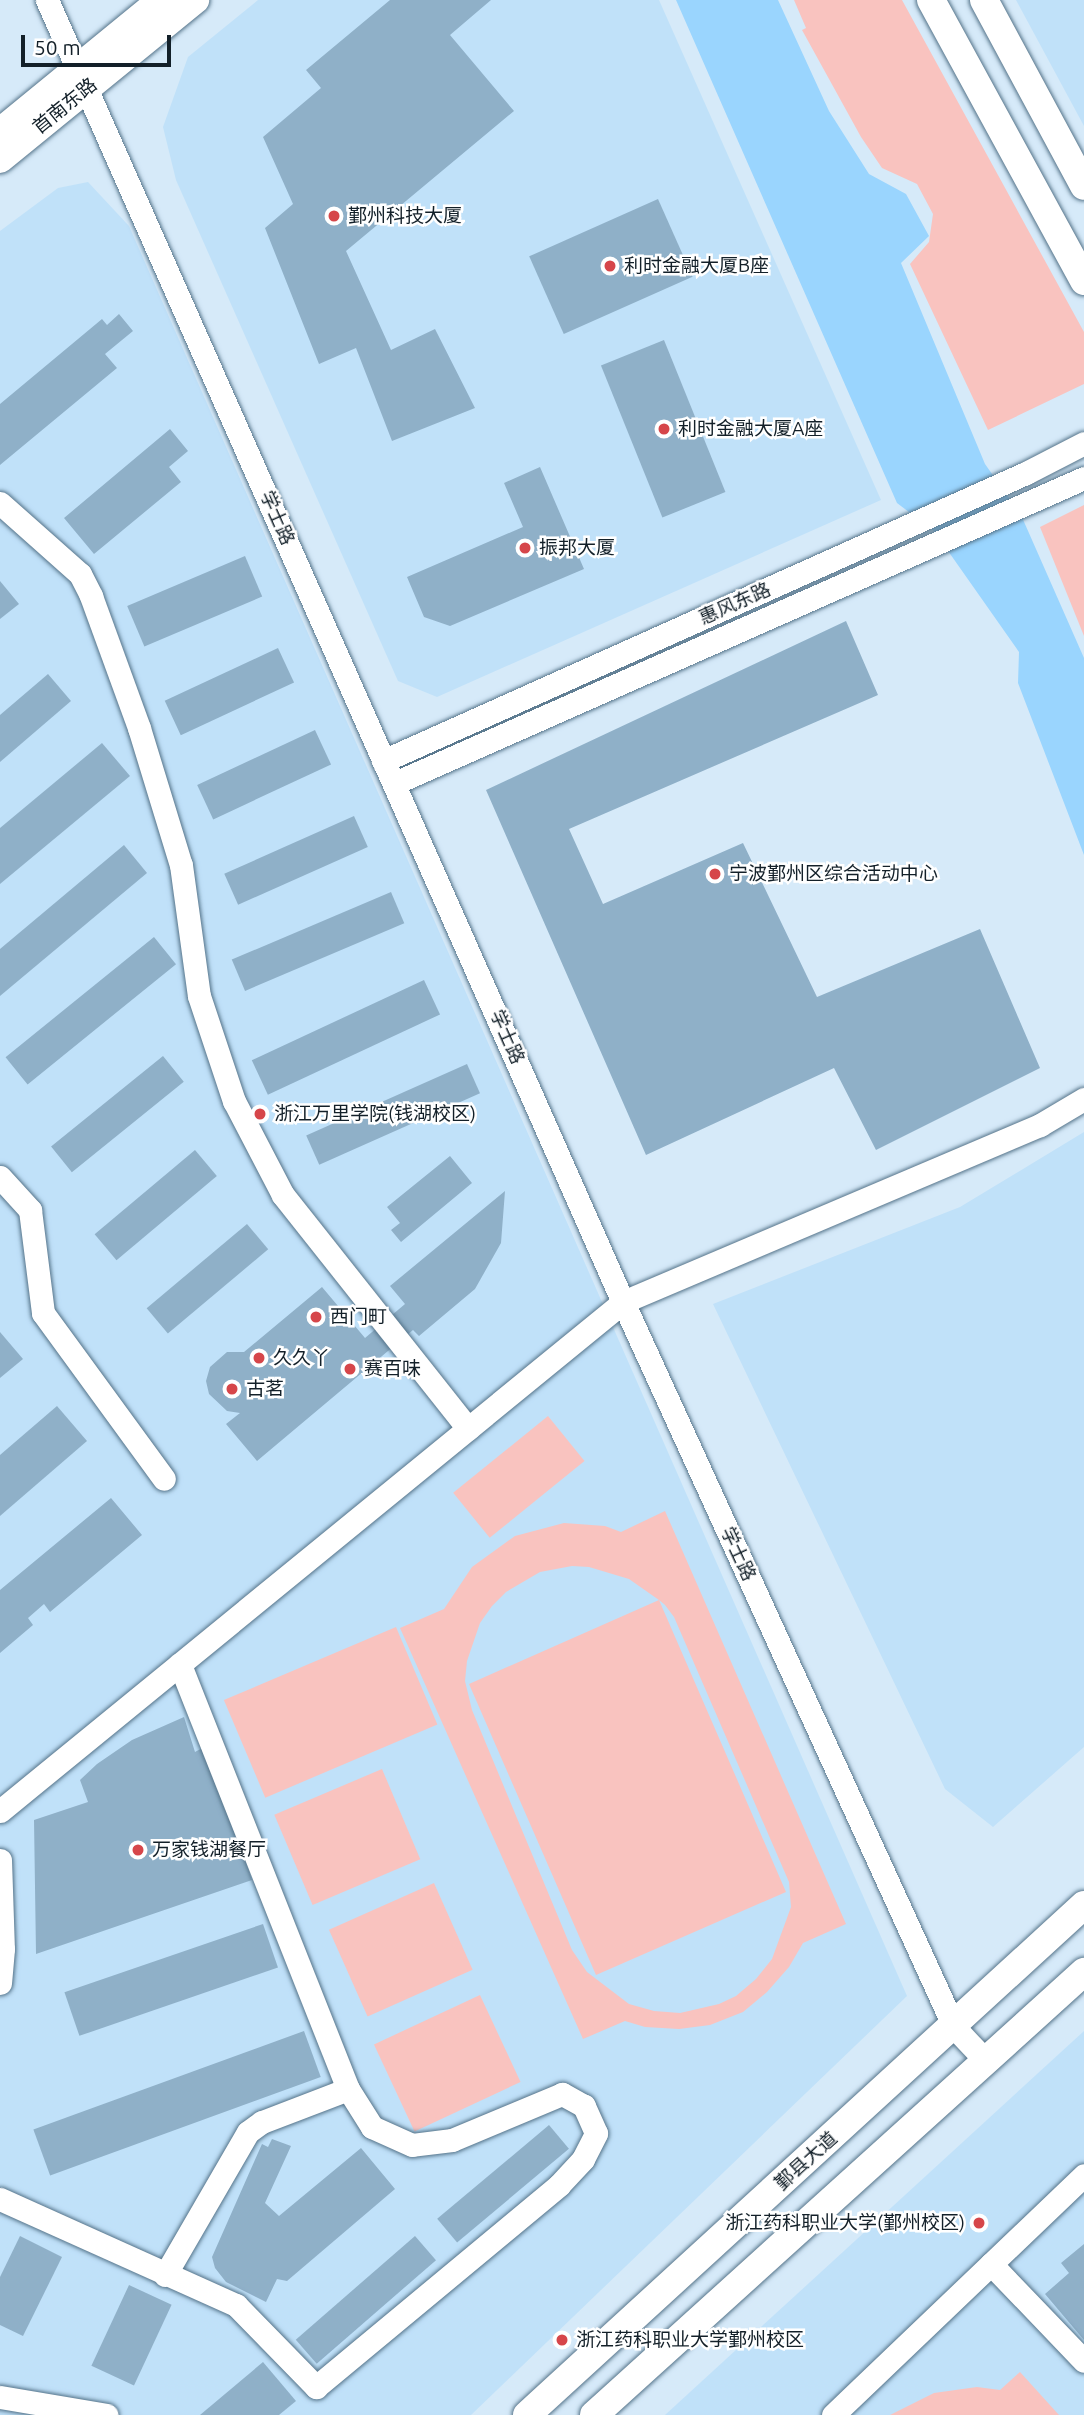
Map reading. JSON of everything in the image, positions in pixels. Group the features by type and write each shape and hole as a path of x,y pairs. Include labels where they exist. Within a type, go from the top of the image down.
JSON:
{"main road":[{"name":"首南东路","path":"0,159 161,0"},
{"name":"首南东路","path":"0,132 84,78 195,0"},
{"path":"931,0 1084,281"},
{"path":"984,0 1084,186"},
{"name":"鄞县大道","path":"527,2415 954,2027 1084,1905"},
{"path":"594,2415 1084,1972"}],"street":[{"name":"学士路","path":"47,0 84,78 623,1302 954,2027 986,2061"},
{"name":"惠风东路","path":"383,761 1026,473 1084,443"},
{"name":"惠风东路","path":"395,783 1084,478"},
{"path":"0,503 80,574 91,596 139,728 181,865 199,996 234,1101 283,1195 468,1428"},
{"path":"0,1811 623,1302 1040,1125 1084,1099"},
{"path":"0,1177 30,1210 43,1313 164,1479"},
{"path":"0,2199 236,2305 316,2386 559,2185 583,2159 596,2133 584,2106 562,2094 452,2140 412,2145 372,2127 348,2089 180,1664"},
{"path":"0,1860 0,1983"},
{"path":"165,2275 248,2132 262,2122 348,2089"},
{"path":"833,2415 1084,2175"},
{"path":"991,2264 1084,2361"},
{"path":"0,2397 23,2409 106,2415"}],"shaded area":[{"path":"258,0 659,0 881,500 437,697 398,681 176,180 163,127 188,57"},
{"path":"794,0 902,0 1084,332 1084,384 988,430 910,264 929,242 933,214 917,184 882,168 861,137 802,30 806,28"},
{"path":"1016,0 1084,0 1084,126"},
{"name":"浙江万里学院(钱湖校区)","path":"88,182 129,226 907,1996 471,2415 0,2415 0,231 58,188"},
{"path":"1084,505 1084,636 1040,527"},
{"path":"1084,1132 1084,1747 993,1827 945,1789 713,1304 960,1207"},
{"path":"548,1416 585,1461 490,1538 453,1493"},
{"path":"665,1511 846,1924 803,1943 789,1967 767,1992 743,2012 710,2025 679,2029 645,2027 625,2021 583,2039 400,1628 444,1609 472,1567 515,1536 564,1523 605,1526 621,1532","holes":["572,1566 589,1567 629,1579 665,1605 674,1617 789,1882 791,1907 772,1959 756,1979 736,1996 719,2004 680,2013 654,2011 629,2004 587,1972 572,1950 472,1710 465,1681 467,1661 480,1623 506,1592 540,1572"]},
{"path":"659,1600 786,1892 596,1975 469,1684"},
{"path":"396,1627 437,1725 265,1798 224,1700"},
{"path":"382,1769 420,1859 313,1905 274,1815"},
{"path":"434,1883 473,1970 368,2017 329,1930"},
{"path":"480,1995 521,2082 415,2131 374,2044"},
{"name":"浙江药科职业大学(鄞州校区)","path":"1084,2031 1084,2415 665,2415"},
{"path":"1020,2372 1059,2415 890,2415 934,2393 977,2387 1000,2390"}],"water":[{"path":"676,0 778,0 829,111 869,174 906,194 929,236 901,263 985,464 1021,515 1084,658 1084,855 1018,683 1019,652 934,531 897,503"}],"building":[{"name":"鄞州科技大厦","path":"390,0 491,0 450,35 514,111 346,251 391,350 435,329 475,408 392,441 356,348 319,364 265,228 293,204 263,137 321,88 306,70"},
{"name":"利时金融大厦B座","path":"658,199 693,277 564,334 529,256"},
{"path":"119,314 133,331 105,354 117,368 0,465 0,404 102,319 107,325"},
{"name":"利时金融大厦A座","path":"664,340 725,492 662,518 601,365"},
{"path":"170,429 188,451 169,467 181,482 94,554 64,518"},
{"name":"振邦大厦","path":"540,467 584,569 450,626 424,617 407,577 523,527 504,483"},
{"path":"245,556 262,597 144,647 127,606"},
{"path":"0,581 19,604 0,619"},
{"name":"宁波鄞州区综合活动中心","path":"846,621 878,695 569,829 603,904 743,843 817,997 980,929 1040,1068 876,1150 834,1068 646,1155 486,790"},
{"path":"278,648 294,682 181,735 165,701"},
{"path":"48,674 71,701 0,762 0,715"},
{"path":"315,730 331,764 213,819 197,785"},
{"path":"102,743 130,776 0,884 0,828"},
{"path":"354,816 368,847 238,905 224,874"},
{"path":"124,845 147,873 0,996 0,949"},
{"path":"391,892 404,923 245,991 232,960"},
{"path":"154,937 176,964 28,1084 6,1057"},
{"path":"424,980 440,1014 268,1095 252,1060"},
{"path":"163,1056 184,1082 72,1172 51,1147"},
{"path":"467,1064 480,1093 319,1165 306,1136"},
{"path":"195,1150 217,1176 117,1260 95,1234"},
{"path":"450,1156 472,1183 401,1242 391,1230 400,1223 387,1207"},
{"name":"西门町","path":"505,1191 501,1243 475,1289 419,1336 413,1330 257,1461 226,1424 240,1413 227,1411 209,1394 206,1381 210,1367 227,1352 244,1352 322,1287 365,1338 405,1304 390,1286"},
{"path":"247,1224 268,1249 168,1333 147,1308"},
{"path":"0,1332 23,1359 0,1378"},
{"path":"57,1406 87,1441 0,1516 0,1455"},
{"path":"111,1498 142,1535 50,1612 44,1604 28,1618 33,1625 0,1653 0,1590"},
{"name":"万家钱湖餐厅","path":"184,1717 195,1752 206,1746 252,1880 36,1954 34,1820 88,1802 80,1780 97,1764 132,1740"},
{"path":"263,1924 278,1967 79,2036 64,1992"},
{"path":"304,2031 321,2077 50,2176 33,2130"},
{"path":"549,2125 569,2149 457,2243 437,2219"},
{"path":"272,2139 291,2146 265,2203 279,2216 361,2148 395,2189 287,2281 277,2279 266,2302 226,2282 215,2268 212,2257 262,2144 268,2147"},
{"path":"20,2236 62,2257 23,2336 0,2325 0,2277"},
{"path":"415,2236 436,2260 317,2364 296,2340"},
{"path":"1084,2244 1084,2340 1045,2294 1069,2273 1061,2263"},
{"path":"129,2285 172,2305 134,2386 91,2366"},
{"path":"263,2362 296,2401 279,2415 200,2415"}],"place":[{"name":"鄞州科技大厦","path":"334,216"},
{"name":"利时金融大厦B座","path":"610,266"},
{"name":"利时金融大厦A座","path":"664,429"},
{"name":"振邦大厦","path":"525,548"},
{"name":"宁波鄞州区综合活动中心","path":"715,874"},
{"name":"浙江万里学院(钱湖校区)","path":"260,1114"},
{"name":"西门町","path":"316,1317"},
{"name":"久久丫","path":"259,1358"},
{"name":"赛百味","path":"350,1369"},
{"name":"古茗","path":"232,1389"},
{"name":"万家钱湖餐厅","path":"138,1850"},
{"name":"浙江药科职业大学(鄞州校区)","path":"979,2223"},
{"name":"浙江药科职业大学鄞州校区","path":"562,2340"}]}
